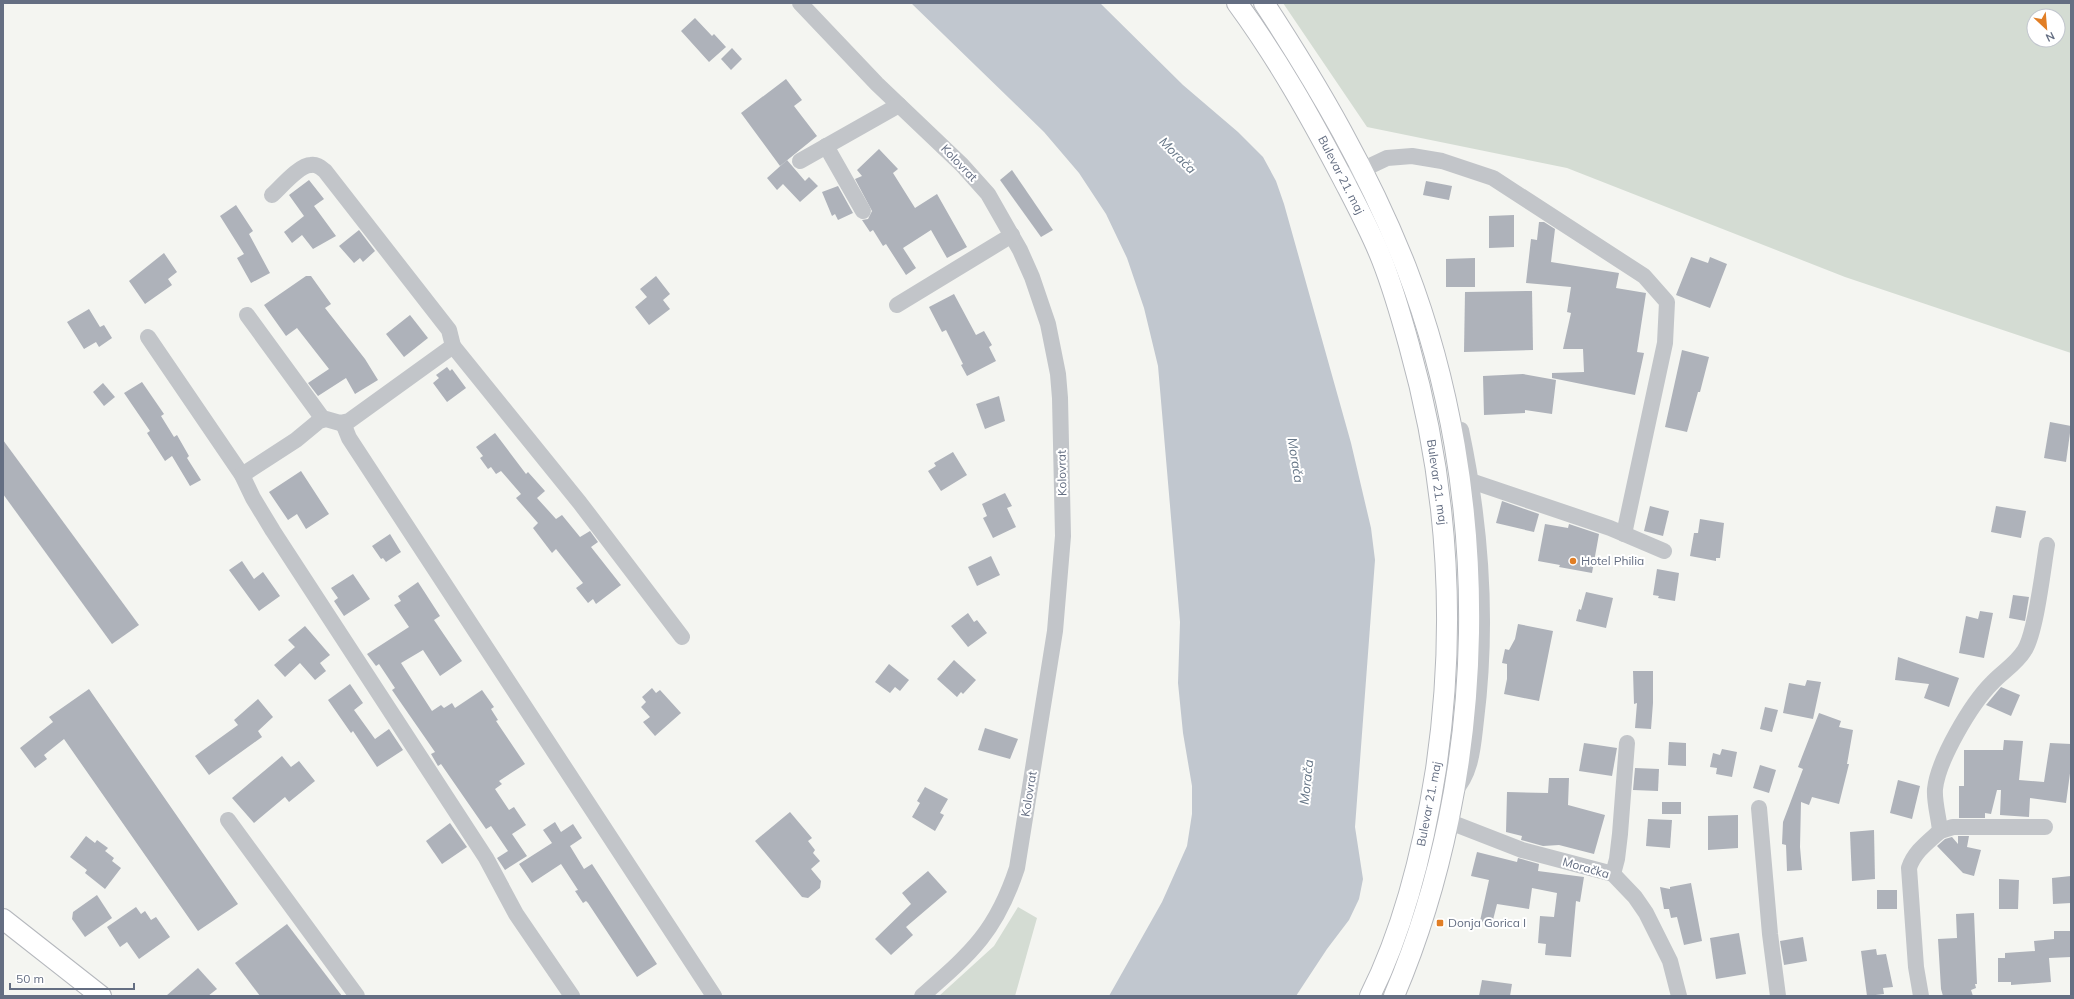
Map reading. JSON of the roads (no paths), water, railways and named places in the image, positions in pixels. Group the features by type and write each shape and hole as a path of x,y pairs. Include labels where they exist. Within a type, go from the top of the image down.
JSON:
{"main road":[{"name":"Bulevar 21. maj","path":"1237,3 1299,98 1343,179 1382,259 1400,310 1417,374 1433,448 1439,486 1447,571 1448,648 1445,702 1432,793 1420,851 1407,900 1387,958 1370,996"},
{"name":"Bulevar 21. maj","path":"1264,3 1324,98 1378,201 1406,267 1430,338 1465,480 1470,603 1466,688 1461,745 1450,822 1427,906 1394,996"},
{"path":"3,919 101,996"}],"street":[{"name":"Kolovrat","path":"800,3 899,105 962,164 988,194 1012,235 1040,299 1054,351 1059,382 1063,478 1063,536 1055,631 1017,868 1000,912 977,946 959,964 922,996"},
{"path":"800,161 899,105"},
{"path":"826,146 863,211"},
{"path":"1343,179 1387,158 1412,156 1442,161 1493,178 1644,276 1667,302 1665,343 1624,534"},
{"path":"272,195 302,168 310,165 317,165 325,171 449,330 453,346 580,503 682,637"},
{"path":"897,305 1012,235"},
{"path":"247,315 323,419 343,423 349,421 453,346"},
{"path":"148,337 242,475 253,498 273,531 486,858 516,914 572,996"},
{"path":"242,475 270,458 323,419"},
{"path":"343,423 349,438 714,996"},
{"path":"1465,480 1624,534 1664,551"},
{"path":"1940,831 1935,790 1943,762 1972,706 1991,684 2014,664 2025,650 2031,634 2047,545"},
{"path":"1613,874 1617,860 1620,834 1627,743"},
{"path":"1758,808 1770,934 1778,996"},
{"path":"228,820 357,996"},
{"name":"Moračka","path":"1450,822 1522,850 1613,874 1635,897 1649,918 1670,961 1679,996"},
{"path":"1921,996 1916,967 1909,868 1916,854 1940,831 1953,827 2045,827"}],"water":[{"name":"Morača","path":"911,3 1100,3 1183,85 1238,132 1263,157 1276,181 1284,204 1351,443 1371,528 1375,560 1355,827 1363,879 1359,899 1349,920 1327,949 1296,996 1109,996 1162,902 1187,846 1192,814 1192,786 1183,733 1178,683 1180,622 1158,366 1144,308 1127,258 1106,214 1079,173 1044,132"}],"place":[{"name":"Hotel Philia","path":"1573,561"},
{"name":"Donja Gorica I","path":"1440,923"}]}
